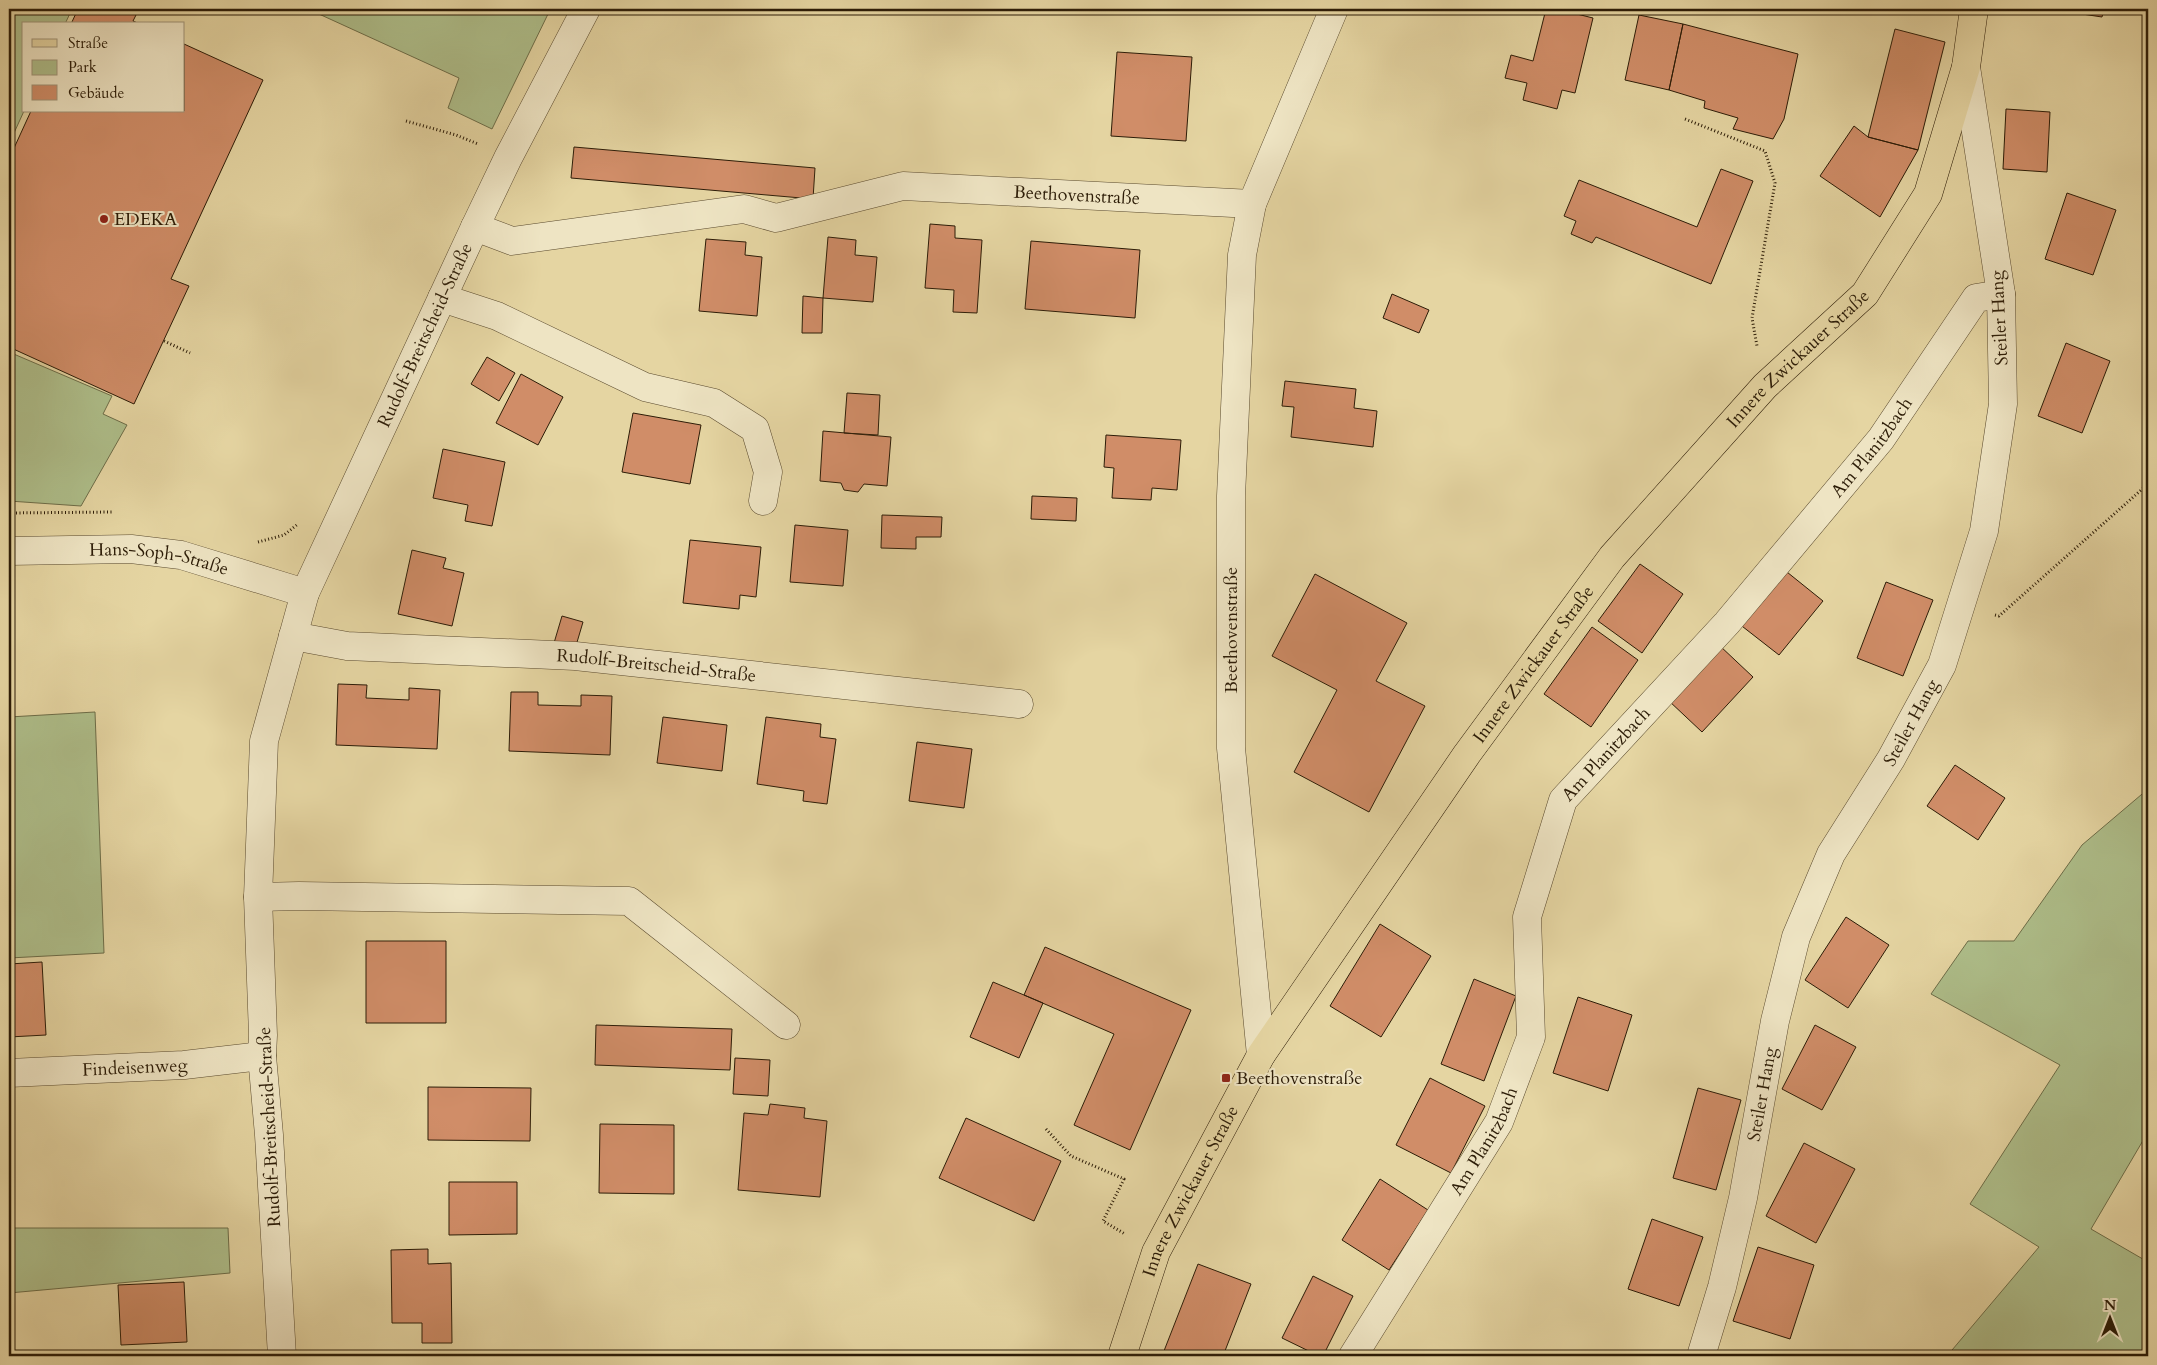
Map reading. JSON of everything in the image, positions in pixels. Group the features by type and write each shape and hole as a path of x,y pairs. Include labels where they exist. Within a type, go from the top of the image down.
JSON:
{"main road":[{"name":"Innere Zwickauer Straße","path":"1122,1356 1156,1252 1261,1055 1467,754 1612,557 1765,386 1865,294 1928,194 1966,66 1974,9"}],"street":[{"name":"Rudolf-Breitscheid-Straße","path":"282,1356 269,1135 262,1056 264,1035 258,897 264,741 305,593 508,158 586,9"},
{"name":"Beethovenstraße","path":"1261,1055 1232,748 1231,496 1242,255 1252,204 1334,9"},
{"name":"Steiler Hang","path":"1701,1356 1722,1287 1743,1198 1775,1022 1796,937 1831,854 1891,758 1942,664 1984,531 2002,404 2001,294 1966,66"},
{"name":"Rudolf-Breitscheid-Straße","path":"475,227 512,241 744,209 776,218 903,186"},
{"name":"Beethovenstraße","path":"903,186 1252,204"},
{"name":"Am Planitzbach","path":"1353,1356 1499,1122 1531,1037 1527,917 1563,800 1727,624 1881,439 1976,298 2001,294"},
{"path":"442,298 496,316 645,387 714,403 755,429 768,472 763,501"},
{"name":"Hans-Soph-Straße","path":"9,551 131,549 181,555 305,593"},
{"name":"Rudolf-Breitscheid-Straße","path":"293,636 347,646 575,656 1019,704"},
{"path":"258,897 629,901 786,1025"},
{"name":"Findeisenweg","path":"9,1073 184,1065 262,1056"}],"path":[{"path":"1685,120 1765,151 1775,183 1752,318 1765,386"},
{"path":"406,122 456,135"},
{"path":"164,341 190,353"},
{"path":"1961,604 1999,616 2148,484"},
{"path":"9,513 116,513"},
{"path":"256,543 284,535 303,520"},
{"path":"1046,1129 1071,1156 1124,1179 1103,1221 1118,1229"}],"green space":[{"path":"9,9 72,9 66,22 22,22 22,112 24,112 9,144"},
{"path":"308,9 543,9 549,12 492,129 448,108 459,78"},
{"path":"9,352 112,396 103,414 127,425 81,506 9,501"},
{"path":"95,712 104,953 9,958 9,717"},
{"path":"2148,789 2148,1132 2091,1229 2148,1262 2148,1356 1947,1356 2039,1247 1970,1204 2060,1065 1931,994 1968,941 2014,941 2082,845"},
{"path":"9,1228 228,1228 230,1273 9,1293"}],"building":[{"path":"78,9 139,9 133,21 135,22 72,22"},
{"path":"1546,9 1557,9 1593,18 1575,93 1562,90 1557,109 1523,100 1527,83 1505,78 1511,55 1533,61"},
{"path":"2049,9 2104,9 2102,17"},
{"path":"1639,15 1683,24 1669,90 1625,80"},
{"path":"1683,24 1798,54 1784,119 1773,139 1733,129 1738,118 1704,108 1705,101 1669,90"},
{"path":"1895,29 1945,42 1918,150 1868,137"},
{"name":"EDEKA","path":"185,44 263,80 171,279 189,286 134,404 9,347 9,159 31,112 185,112"},
{"path":"1117,52 1192,57 1186,141 1111,136"},
{"path":"2006,109 2050,112 2047,172 2003,169"},
{"path":"1854,126 1868,137 1918,150 1880,217 1820,176"},
{"path":"574,147 815,168 813,199 571,178"},
{"path":"1721,169 1753,181 1711,284 1596,237 1592,243 1571,234 1576,221 1564,216 1579,180 1697,227"},
{"path":"2067,193 2116,210 2093,275 2045,259"},
{"path":"930,224 955,226 955,238 982,240 977,313 953,312 954,290 925,288"},
{"path":"828,237 856,240 855,255 877,257 873,302 823,298"},
{"path":"706,239 746,242 745,255 762,257 757,316 699,311"},
{"path":"1031,241 1140,250 1135,318 1025,309"},
{"path":"1392,294 1429,310 1419,333 1383,318"},
{"path":"803,296 823,298 822,333 802,333"},
{"path":"2066,343 2110,361 2082,433 2038,416"},
{"path":"487,357 515,373 499,401 471,384"},
{"path":"521,374 563,397 538,445 496,423"},
{"path":"1285,381 1356,389 1354,408 1377,411 1373,447 1291,437 1294,407 1282,406"},
{"path":"847,393 880,395 878,435 844,433"},
{"path":"633,413 701,425 690,484 622,472"},
{"path":"823,431 891,437 887,486 864,484 858,492 844,490 841,483 820,481"},
{"path":"1106,435 1181,440 1177,490 1152,488 1151,500 1112,498 1114,468 1104,467"},
{"path":"443,449 505,462 492,526 465,521 468,505 433,498"},
{"path":"1032,496 1077,498 1076,521 1031,519"},
{"path":"882,515 942,517 941,537 916,537 916,549 881,548"},
{"path":"795,525 848,530 843,586 790,582"},
{"path":"690,540 761,547 756,597 740,595 739,609 683,603"},
{"path":"412,550 446,558 443,568 464,573 452,626 398,614"},
{"path":"1640,564 1683,594 1642,653 1598,621"},
{"path":"1782,568 1823,601 1779,655 1738,623"},
{"path":"1315,574 1407,623 1376,681 1425,706 1369,812 1294,772 1337,690 1272,656"},
{"path":"1886,582 1933,600 1903,676 1857,658"},
{"path":"562,616 583,622 575,649 554,643"},
{"path":"1592,627 1638,660 1591,727 1544,694"},
{"path":"1719,645 1753,677 1702,732 1668,700"},
{"path":"338,684 367,685 366,698 409,700 409,688 440,690 437,749 336,745"},
{"path":"511,692 538,692 538,705 581,706 581,695 612,696 610,755 509,751"},
{"path":"663,717 727,725 722,771 657,763"},
{"path":"766,717 821,724 820,737 836,739 827,804 803,801 804,791 757,784"},
{"path":"917,742 972,749 964,808 909,801"},
{"path":"1955,765 2005,798 1978,840 1927,806"},
{"path":"1846,917 1889,945 1848,1008 1805,980"},
{"path":"1380,924 1431,956 1381,1037 1330,1006"},
{"path":"366,941 446,941 446,1023 366,1023"},
{"path":"1045,947 1191,1010 1130,1150 1074,1125 1114,1034 1024,995"},
{"path":"42,962 46,1035 9,1037 9,964"},
{"path":"1474,979 1516,996 1484,1081 1441,1064"},
{"path":"993,982 1043,1003 1019,1058 970,1037"},
{"path":"1578,997 1632,1015 1608,1091 1553,1073"},
{"path":"596,1025 732,1029 730,1070 595,1065"},
{"path":"1815,1025 1856,1047 1822,1110 1782,1089"},
{"path":"735,1058 770,1060 768,1096 733,1094"},
{"path":"1430,1078 1485,1106 1451,1173 1396,1145"},
{"path":"428,1087 531,1088 530,1141 428,1140"},
{"path":"1698,1088 1741,1100 1716,1190 1673,1178"},
{"path":"770,1104 805,1108 804,1118 827,1121 820,1197 738,1190 744,1113 768,1115"},
{"path":"966,1118 1061,1161 1034,1221 939,1178"},
{"path":"600,1124 674,1125 674,1194 599,1193"},
{"path":"1804,1143 1855,1169 1816,1243 1766,1216"},
{"path":"1380,1179 1428,1210 1389,1270 1342,1240"},
{"path":"449,1182 517,1182 517,1234 449,1235"},
{"path":"1652,1219 1703,1237 1679,1306 1628,1289"},
{"path":"1758,1247 1814,1265 1790,1339 1733,1321"},
{"path":"428,1249 428,1264 451,1263 452,1343 422,1343 422,1323 392,1323 391,1250"},
{"path":"1198,1264 1251,1284 1223,1356 1162,1356"},
{"path":"1313,1276 1353,1296 1323,1356 1319,1356 1282,1338"},
{"path":"184,1282 187,1342 121,1345 118,1285"}],"place":[{"name":"EDEKA","path":"104,219"},
{"name":"Beethovenstraße","path":"1226,1078"}]}
